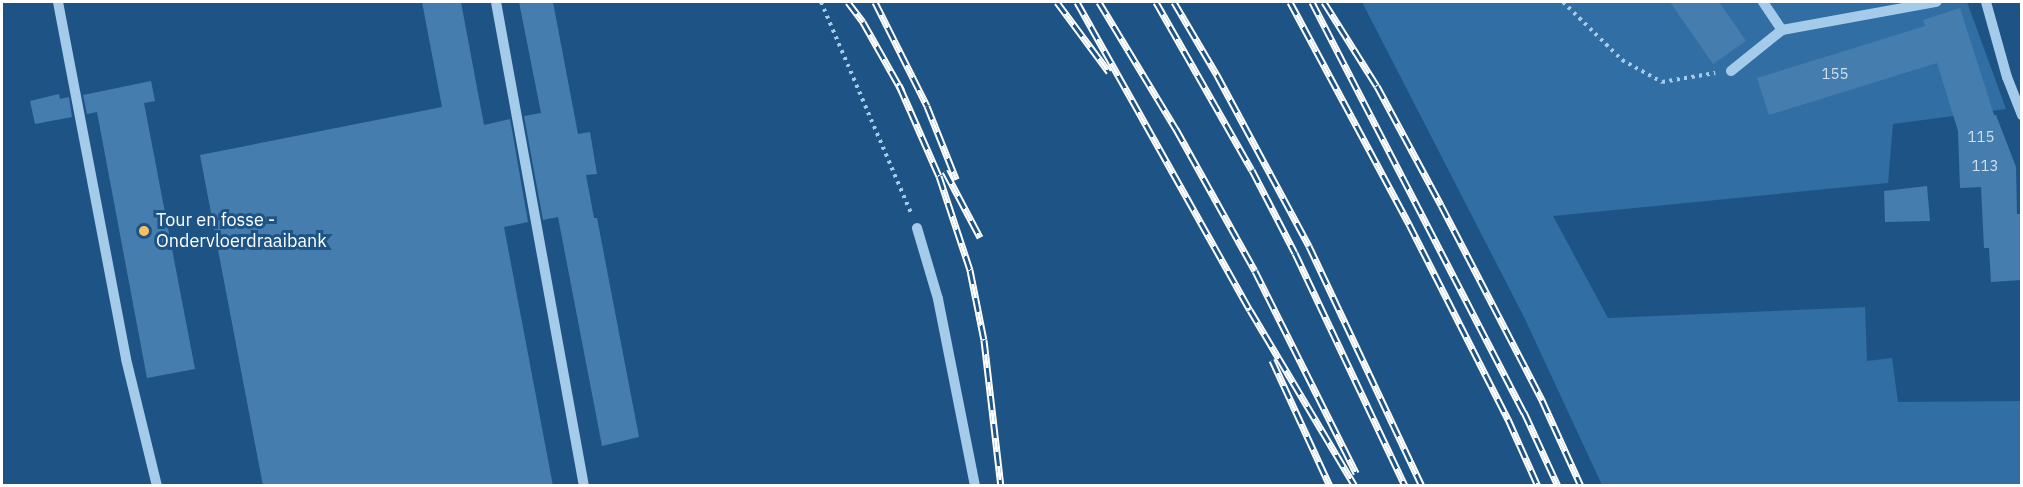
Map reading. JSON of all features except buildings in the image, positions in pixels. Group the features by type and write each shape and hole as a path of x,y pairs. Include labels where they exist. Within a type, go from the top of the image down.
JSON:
{"street":[{"path":"58,2 126,359 157,486"},
{"path":"496,2 584,486"},
{"path":"1763,2 1782,30"},
{"path":"1731,71 1782,30 1936,2"},
{"path":"1986,2 2007,77 2022,115"},
{"path":"917,228 938,299 975,486"}],"path":[{"path":"821,2 917,228"},
{"path":"1563,2 1622,60 1662,82 1731,71"}],"shaded area":[{"path":"1362,2 1967,2 2006,109 1893,124 1888,183 1553,216 1608,318 1865,307 1867,361 1892,358 1898,402 2021,401 2021,485 1602,485 1524,317"}],"railway":[{"path":"848,2 863,22 902,91"},
{"path":"875,2 927,106 956,179"},
{"path":"1057,2 1109,72"},
{"path":"1077,2 1250,310 1355,486"},
{"path":"1099,2 1176,129 1255,271 1356,473"},
{"path":"1156,2 1252,170 1295,253 1405,486"},
{"path":"1174,2 1217,75 1309,246 1422,486"},
{"path":"1290,2 1409,224 1508,419 1538,486"},
{"path":"1312,2 1524,412 1558,486"},
{"path":"1324,2 1377,86 1441,205 1542,400 1581,486"},
{"path":"899,85 939,176 970,270 984,340 1001,486"},
{"path":"945,171 980,237"},
{"path":"1272,360 1330,486"}],"place":[{"name":"Tour en fosse - Ondervloerdraaibank","path":"144,231"}]}
